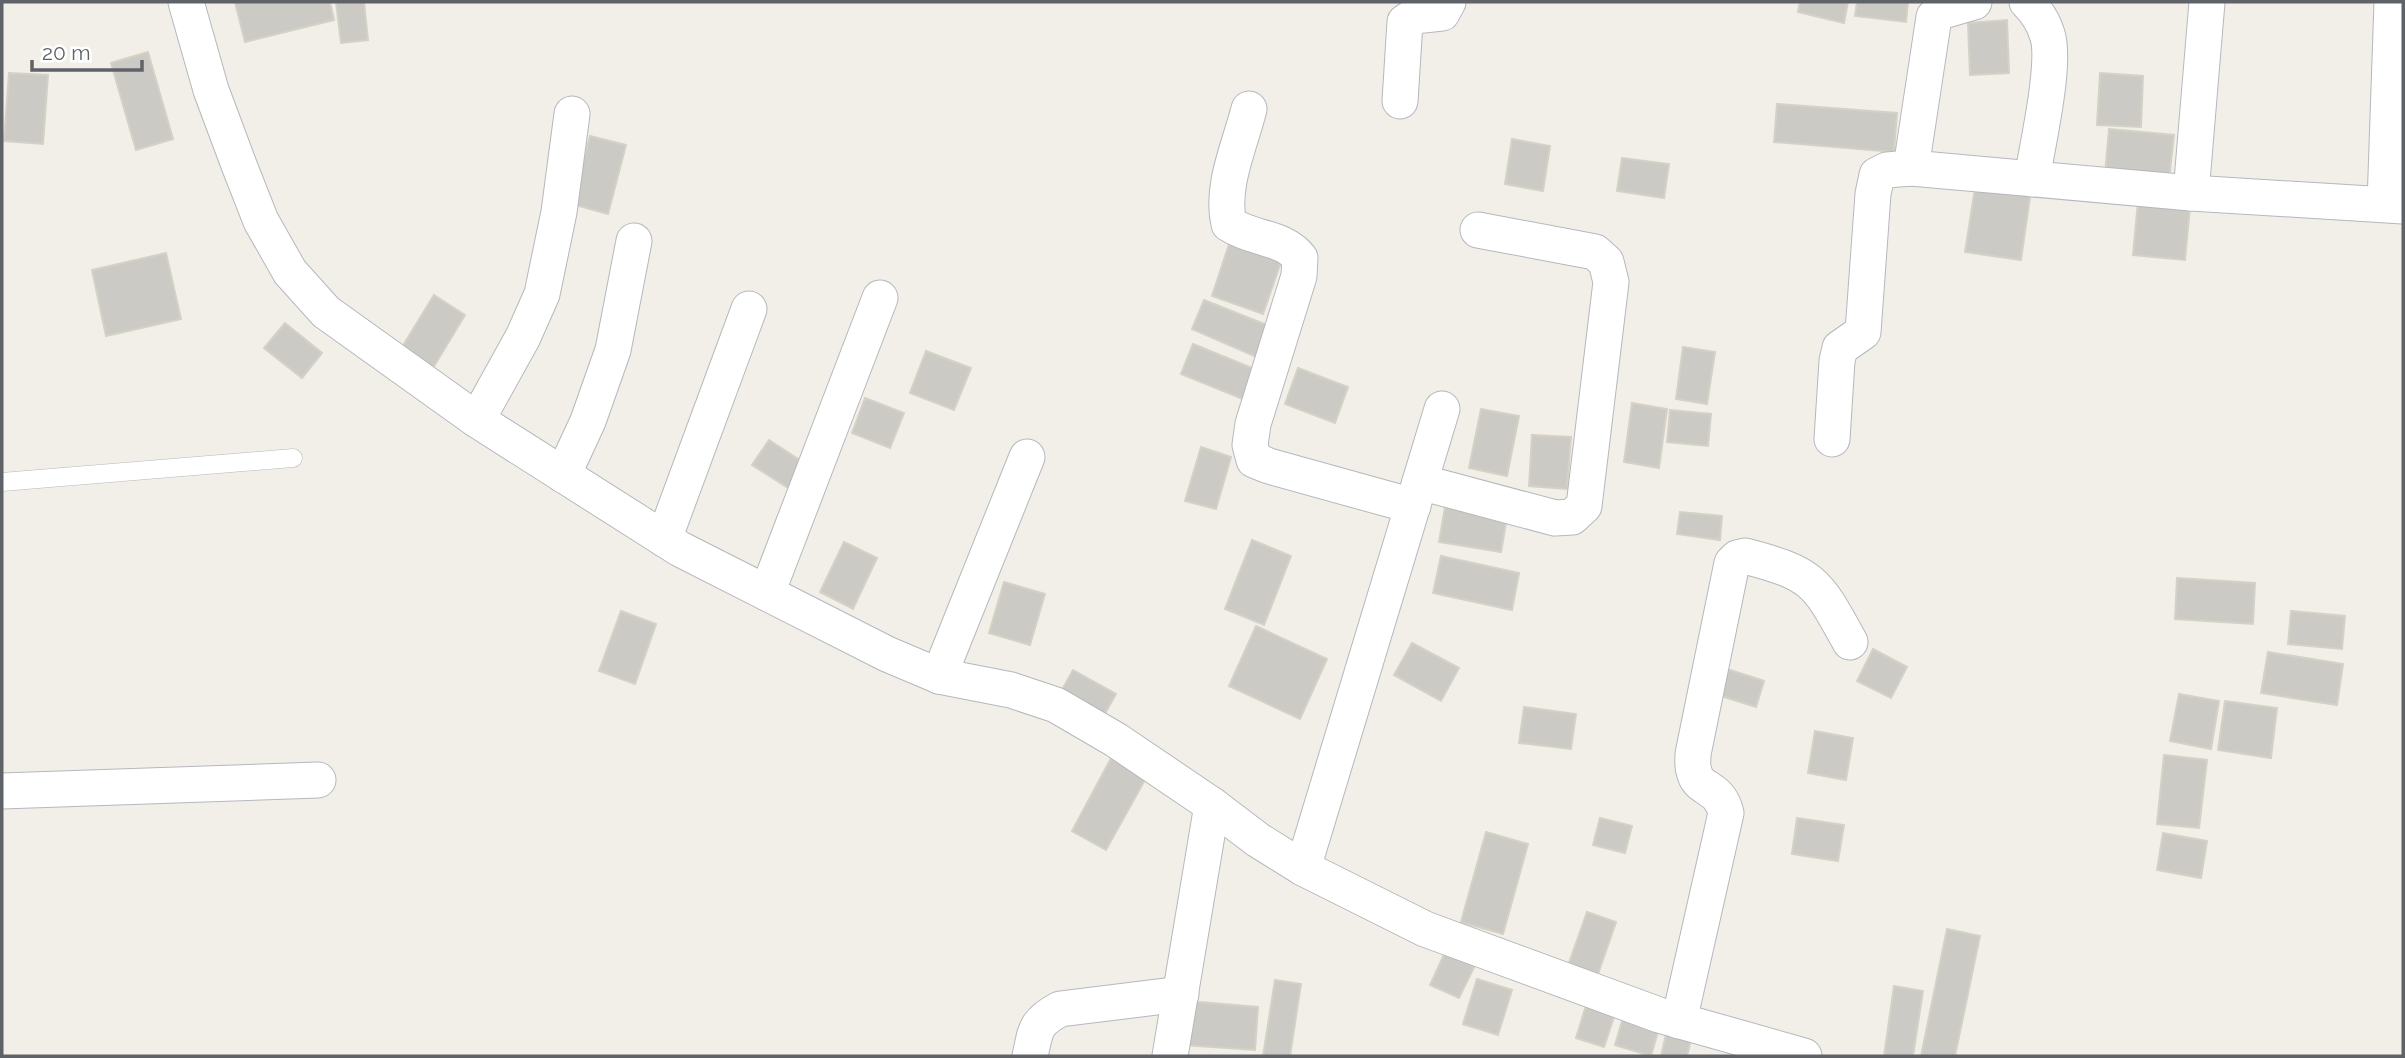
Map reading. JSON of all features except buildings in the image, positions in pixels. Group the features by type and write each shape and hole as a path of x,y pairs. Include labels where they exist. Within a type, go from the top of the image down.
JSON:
{"street":[{"path":"186,2 211,90 234,152 261,221 290,272 326,312 477,420 664,539 887,654 939,676 1012,690 1056,705 1116,740 1303,869 1437,934 1679,1021 1804,1056"},
{"path":"1400,101 1405,22 1414,16 1442,13 1448,2"},
{"path":"1911,168 1934,17 1943,11 1974,2"},
{"path":"2027,2 2038,14 2048,36 2050,61 2032,179"},
{"path":"2191,193 2207,2"},
{"path":"1832,439 1840,348 1863,332 1873,194 1877,176 1887,170 1911,168 2191,193 2394,205 2392,2"},
{"path":"1249,109 1227,190 1226,209 1229,223 1242,232 1290,246 1300,258 1298,276 1254,425 1250,445 1254,460 1269,466 1555,519 1572,517 1584,506 1611,282 1606,262 1595,251 1478,230"},
{"path":"477,420 523,337 542,294 559,212 572,114"},
{"path":"563,475 588,421 613,351 634,241"},
{"path":"767,593 880,298"},
{"path":"664,539 749,309"},
{"path":"1303,869 1442,410"},
{"path":"939,676 1027,457"},
{"path":"1679,1021 1726,813 1723,799 1714,790 1703,786 1694,773 1693,754 1732,564 1737,558 1745,556 1800,573 1813,582 1824,595 1850,642"},
{"path":"2,791 318,780"},
{"path":"1170,1056 1212,805"},
{"path":"1030,1056 1036,1029 1044,1017 1060,1010 1181,995"}],"lane":[{"path":"2,482 293,458"}]}
